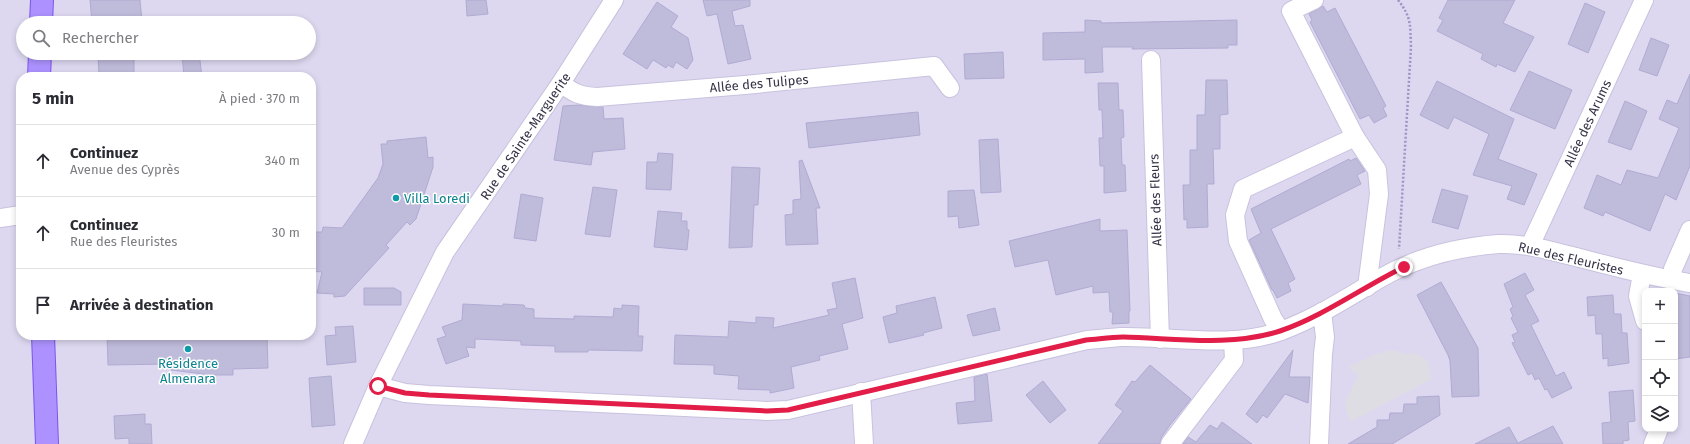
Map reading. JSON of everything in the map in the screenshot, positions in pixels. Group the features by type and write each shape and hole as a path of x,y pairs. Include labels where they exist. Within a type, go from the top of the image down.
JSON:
{"main road":[{"path":"41,16 42,0"},
{"path":"39,72 40,60"},
{"path":"43,340 47,444"}],"street":[{"name":"Rue de Sainte-Marguerite","path":"352,444 378,386 445,252 561,84 614,0"},
{"path":"1314,0 1290,11 1355,137 1377,170 1379,194 1368,287"},
{"name":"Allée des Arums","path":"1530,246 1644,0"},
{"name":"Allée des Fleurs","path":"1151,60 1160,339"},
{"name":"Allée des Tulipes","path":"561,84 568,90 582,96 597,96 745,85 934,66 950,88"},
{"path":"1281,331 1273,319 1238,241 1235,215 1244,189 1355,137"},
{"path":"0,218 16,216"},
{"path":"1672,280 1673,269 1690,230"},
{"name":"Rue des Fleuristes","path":"378,386 405,393 429,395 767,411 788,410 1086,340 1122,337 1233,340 1256,337 1281,331 1322,312 1404,267 1440,254 1467,248 1500,244 1530,246 1642,274 1690,282"},
{"path":"1642,274 1638,296 1642,310"},
{"path":"1318,444 1323,354 1326,337 1322,312"},
{"path":"1170,444 1234,360 1233,340"},
{"path":"861,392 864,444"},
{"path":"1653,444 1657,432"}],"path":[{"path":"1398,0 1407,12 1410,22 1411,47 1399,254"}],"shaded area":[{"path":"0,0 1690,0 1690,444 0,444"},
{"path":"1392,350 1409,355 1413,352 1428,361 1432,379 1350,422 1345,404 1354,383 1359,376 1348,367 1376,354"}],"building":[{"path":"90,0 140,0 142,16 91,16"},
{"path":"466,0 486,0 488,14 467,16"},
{"path":"703,0 750,0 750,6 732,11 735,26 743,25 751,59 728,64 717,14 707,16"},
{"path":"1448,0 1515,0 1503,23 1534,37 1515,72 1497,64 1496,67 1481,59 1483,54 1437,31 1443,20 1439,18"},
{"path":"657,2 678,16 671,27 688,38 693,60 687,69 676,62 673,68 668,65 666,68 653,60 647,69 623,54"},
{"path":"1585,3 1605,12 1588,53 1568,44"},
{"path":"1323,6 1327,12 1335,8 1386,106 1383,108 1387,116 1374,123 1369,115 1360,119 1310,22 1312,20 1309,14"},
{"path":"1085,20 1101,21 1101,23 1237,20 1237,45 1228,45 1228,48 1132,49 1133,47 1102,47 1103,72 1085,73 1085,59 1043,60 1043,33 1085,32"},
{"path":"1651,38 1669,45 1657,76 1639,70"},
{"path":"1003,52 1004,78 965,79 964,54"},
{"path":"98,60 134,60 134,72 99,72"},
{"path":"183,60 200,60 201,72 184,72"},
{"path":"1529,71 1572,90 1555,129 1510,110"},
{"path":"1690,74 1690,166 1676,200 1665,194 1650,231 1605,212 1603,216 1584,208 1597,175 1621,185 1627,170 1658,178 1679,128 1659,119 1667,100 1677,104"},
{"path":"1206,80 1227,80 1228,114 1220,115 1220,149 1213,149 1214,184 1207,184 1208,227 1187,228 1187,219 1184,220 1183,185 1190,185 1190,150 1197,150 1197,115 1205,115"},
{"path":"1437,81 1514,119 1498,159 1537,174 1524,205 1507,199 1512,186 1473,175 1489,134 1454,117 1448,129 1420,115"},
{"path":"1098,83 1118,83 1119,110 1123,110 1124,137 1121,138 1122,165 1125,165 1126,191 1104,193 1104,166 1100,166 1099,138 1103,138 1102,110 1099,110"},
{"path":"1625,101 1647,111 1631,150 1608,142"},
{"path":"579,105 603,107 604,119 623,118 625,149 593,152 591,165 554,160 563,106"},
{"path":"918,112 920,135 809,148 806,123"},
{"name":"Villa Loredi","path":"426,137 428,158 433,157 433,167 416,219 410,225 407,222 386,245 389,248 345,296 334,297 334,294 317,293 322,272 316,271 316,232 322,232 323,227 342,228 378,178 383,164 381,144 387,144 387,141"},
{"path":"998,139 1001,192 981,193 979,140"},
{"path":"658,153 673,154 671,190 646,189 647,162 657,162"},
{"path":"1356,158 1365,171 1357,175 1361,184 1271,229 1295,279 1288,283 1291,291 1277,298 1249,240 1261,233 1251,209 1349,159 1350,161"},
{"path":"802,160 820,208 816,208 818,244 786,245 785,215 793,214 793,200 801,199 799,161"},
{"path":"732,167 760,168 758,205 754,205 752,247 729,248"},
{"path":"593,187 617,190 610,237 585,234"},
{"path":"1442,189 1468,196 1458,229 1432,222"},
{"path":"974,190 979,225 959,228 958,216 948,217 948,191"},
{"path":"521,194 543,198 536,241 514,238"},
{"path":"658,211 682,213 681,221 687,221 687,229 689,230 687,250 654,247"},
{"path":"1100,219 1100,231 1127,230 1130,311 1129,323 1112,324 1113,312 1110,312 1109,292 1093,293 1093,286 1056,295 1048,260 1015,267 1009,241"},
{"path":"1525,273 1534,290 1525,295 1539,321 1531,325 1556,376 1564,372 1572,388 1552,398 1547,389 1545,390 1539,378 1535,380 1532,373 1528,375 1512,343 1515,342 1512,335 1518,332 1511,318 1513,316 1510,309 1513,307 1504,284"},
{"path":"855,278 863,318 842,324 848,349 819,356 820,360 791,367 794,388 770,393 770,390 738,389 739,376 714,374 714,365 674,364 675,335 728,337 729,321 756,323 756,317 774,318 773,328 829,315 827,310 837,308 832,283"},
{"path":"1441,282 1478,348 1479,396 1452,397 1450,361 1448,355 1417,295"},
{"path":"364,288 394,288 401,292 401,305 364,305"},
{"path":"1678,294 1690,296 1690,357 1678,359"},
{"path":"1613,295 1614,314 1621,314 1622,333 1627,333 1629,363 1608,366 1608,358 1603,359 1602,334 1596,334 1595,315 1588,316 1587,297"},
{"path":"935,297 942,328 923,333 924,335 889,343 883,317 897,313 896,306"},
{"path":"463,304 503,306 503,304 524,305 525,308 534,309 534,318 574,319 574,316 613,317 614,308 622,309 622,305 639,306 638,336 643,336 642,351 588,350 588,352 555,352 555,346 521,345 521,341 475,339 475,348 466,347 469,356 446,364 437,339 446,336 442,327 462,320"},
{"path":"995,308 1000,330 973,336 967,315"},
{"path":"353,326 356,362 327,365 325,336 336,335 335,327"},
{"name":"Résidence Almenara","path":"107,340 267,340 268,368 233,369 233,375 211,375 171,370 170,364 108,365"},
{"path":"1293,350 1289,377 1310,377 1308,403 1285,394 1267,418 1263,415 1257,423 1246,414"},
{"path":"1150,365 1191,399 1161,438 1160,444 1098,444 1123,411 1115,405 1132,381 1135,382"},
{"path":"987,374 992,421 958,424 956,403 975,401 974,377"},
{"path":"331,376 335,425 312,427 309,378"},
{"path":"1043,381 1066,410 1050,423 1026,395"},
{"path":"1633,390 1635,421 1628,422 1629,440 1623,441 1623,444 1603,444 1602,423 1611,422 1609,392"},
{"path":"1439,396 1440,415 1392,444 1348,444 1377,427 1377,420 1389,420 1390,413 1403,413 1404,404 1417,404 1417,397"},
{"path":"145,414 145,424 151,424 152,444 129,444 129,438 115,439 114,416"},
{"path":"1222,422 1252,444 1183,444 1188,437 1196,442 1210,425 1217,429"},
{"path":"1553,426 1563,444 1475,444 1509,427 1518,443"}],"place":[{"name":"Villa Loredi","path":"396,198"},
{"name":"Résidence Almenara","path":"188,349"}],"route":[{"path":"378,386 405,393 429,395 767,411 788,410 1086,340 1122,337 1233,340 1256,337 1281,331 1322,312 1404,267"}]}
